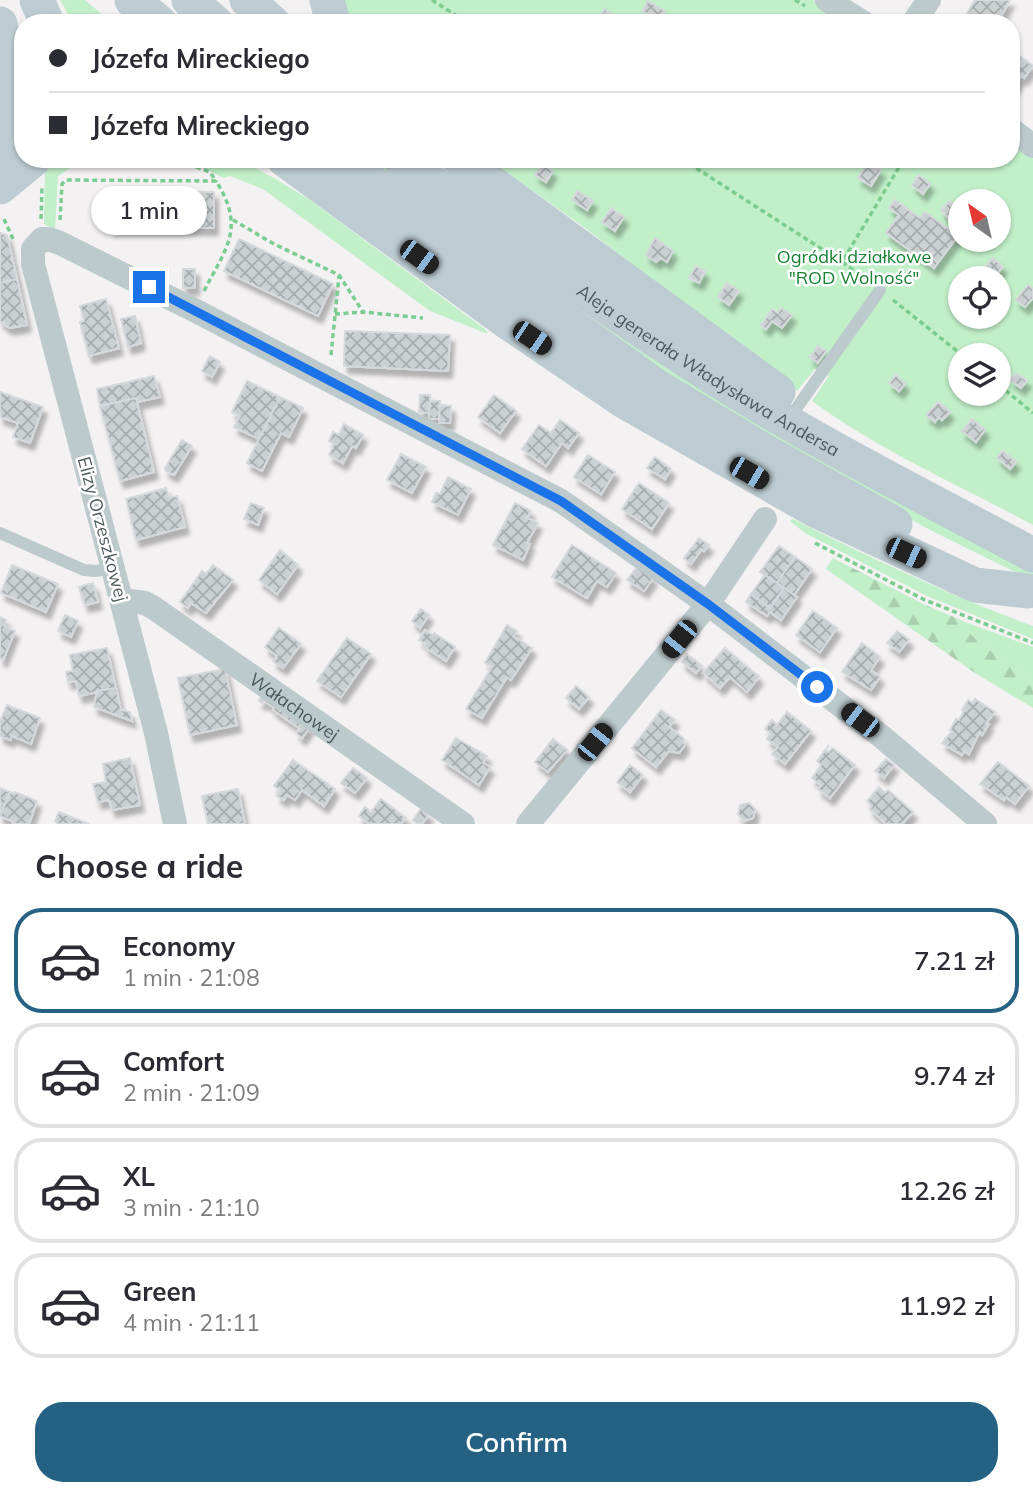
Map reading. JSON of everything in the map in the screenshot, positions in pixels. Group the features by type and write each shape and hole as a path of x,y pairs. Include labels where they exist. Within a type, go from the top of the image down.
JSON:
{"main road":[{"path":"132,0 149,14"},
{"path":"189,0 244,14"},
{"path":"0,24 6,75 0,100"},
{"path":"0,156 14,129"},
{"path":"0,179 14,164"},
{"path":"296,168 509,323 624,401 705,448 815,526 975,585 1030,592"},
{"name":"Aleja generała Władysława Andersa","path":"353,168 656,386 766,452 940,549 1030,592"},
{"name":"Aleja generała Władysława Andersa","path":"412,168 592,298 701,370 782,419 1033,555"},
{"path":"471,168 908,488"},
{"path":"2,203 38,171"}],"street":[{"path":"827,0 850,14"},
{"path":"51,241 194,310 561,501 708,604 882,737 985,824"},
{"name":"Elizy Orzeszkowej","path":"51,241 33,249 33,264 122,600 164,767 174,824"},
{"path":"528,824 708,604 765,519 760,500 705,448"},
{"path":"765,519 815,526"},
{"name":"Wałachowej","path":"122,600 145,603 154,608 463,824"}],"lane":[{"path":"798,406 880,290"},
{"path":"0,533 84,570 113,568"}],"path":[{"path":"432,0 454,14"},
{"path":"194,310 229,242 233,220 226,195 211,172 200,168"},
{"path":"696,168 842,262 948,344"},
{"path":"842,262 899,168"},
{"path":"38,171 51,241"},
{"path":"51,241 62,184 66,180 216,181"},
{"path":"0,224 2,203"},
{"path":"233,220 274,244 339,275 363,312"},
{"path":"324,377 330,362 339,275"},
{"path":"335,314 363,312 423,318"},
{"path":"1011,395 1033,413"},
{"path":"815,526 925,600 1033,643"}],"green space":[{"path":"60,0 85,0 101,14 68,14"},
{"path":"340,0 813,0 835,14 344,14"},
{"name":"Ogródki działkowe \"ROD Wolność\"","path":"1020,143 1033,153 1033,525 892,452 812,401 829,376 815,369 797,391 585,228 501,168 1020,168"},
{"path":"70,168 58,176 55,230 44,224 45,170"},
{"path":"204,168 255,168 274,178 310,200 485,329 488,334 430,311 263,189 230,176 223,178"},
{"path":"375,168 390,168 537,274 1033,571 1033,581 932,531 846,484 683,386"},
{"path":"793,519 912,576 1033,626 1033,639 927,596 805,533 790,521"},
{"path":"833,558 923,604 968,623 969,633 1033,685 1033,708 975,673 826,569"},
{"path":"968,623 1033,647 1033,685 969,633"}],"building":[{"path":"975,0 1010,0 1002,14 967,14"},
{"path":"648,1 665,11 663,14 647,14 642,11"},
{"path":"1020,56 1033,66 1024,78 1021,76"},
{"path":"539,168 553,171 546,182 535,175"},
{"path":"864,168 881,170 871,186 858,178"},
{"path":"919,175 930,184 923,194 912,185"},
{"path":"578,191 593,201 587,210 572,200"},
{"path":"110,192 214,192 214,228 110,228"},
{"path":"895,200 920,218 925,212 948,229 948,249 934,268 886,233 899,215 889,208"},
{"path":"948,203 948,218 941,210"},
{"path":"611,208 624,217 615,231 602,222"},
{"path":"0,233 7,235 17,279 0,283"},
{"path":"655,238 673,251 667,262 661,258 656,262 646,255"},
{"path":"239,239 333,284 318,316 224,271"},
{"path":"993,258 1002,266 985,266"},
{"path":"696,266 705,272 699,283 689,278"},
{"path":"183,269 195,269 195,288 183,288"},
{"path":"17,279 27,325 10,328 0,322 0,283"},
{"path":"727,283 739,291 729,305 718,297"},
{"path":"1028,285 1033,289 1033,298 1025,307 1016,300"},
{"path":"106,299 119,348 89,356 80,322 84,321 80,306"},
{"path":"781,308 792,315 782,328 772,321 766,329 761,325 772,309 778,313"},
{"path":"135,316 141,343 128,347 121,319"},
{"path":"345,331 450,335 448,371 344,366"},
{"path":"818,346 826,351 818,363 810,357"},
{"path":"210,356 220,362 212,377 202,371"},
{"path":"1016,373 1027,381 1021,388 1011,379"},
{"path":"896,375 905,384 899,391 889,383"},
{"path":"154,376 160,397 137,402 136,398 100,406 97,389"},
{"path":"247,381 280,397 259,439 234,427 240,416 232,412"},
{"path":"0,392 43,407 30,443 13,437 18,423 0,417"},
{"path":"420,395 430,395 429,413 419,412"},
{"path":"494,395 516,411 500,433 478,417"},
{"path":"280,397 303,408 289,437 281,433 262,471 247,463"},
{"path":"136,398 154,472 120,481 100,406"},
{"path":"430,401 440,401 439,419 429,419"},
{"path":"938,402 950,412 942,420 939,417 935,422 926,415"},
{"path":"440,405 451,406 450,423 439,423"},
{"path":"972,419 985,430 976,442 962,431"},
{"path":"560,420 579,433 568,448 562,443 546,466 522,449 539,425 551,433"},
{"path":"344,424 363,435 356,448 352,446 343,463 329,455 334,444 329,441 333,432 339,435"},
{"path":"182,440 192,446 174,475 165,468"},
{"path":"1003,451 1016,462 1010,469 997,458"},
{"path":"401,454 426,467 412,493 387,480"},
{"path":"588,455 615,472 601,494 574,477"},
{"path":"655,457 671,469 665,479 647,468"},
{"path":"448,477 471,489 458,515 432,502 436,493 440,494"},
{"path":"639,483 669,503 652,529 622,509"},
{"path":"166,488 169,498 177,496 185,527 136,540 126,499"},
{"path":"251,503 264,508 258,525 244,519"},
{"path":"515,503 531,511 527,518 538,523 527,543 530,544 523,560 493,545"},
{"path":"699,538 709,545 704,551 702,549 691,564 684,558"},
{"path":"572,545 616,573 607,587 597,581 587,598 552,577"},
{"path":"779,546 795,557 777,583 760,572"},
{"path":"280,550 298,565 277,594 259,580"},
{"path":"795,557 812,569 794,595 777,583"},
{"path":"12,565 58,584 46,612 1,593"},
{"path":"213,565 233,580 206,613 191,603 188,608 180,602 202,571 206,574"},
{"path":"637,567 653,578 644,591 627,580"},
{"path":"765,575 784,588 770,608 751,594"},
{"path":"93,583 98,602 85,605 79,587"},
{"path":"784,588 797,597 781,620 770,612 767,616 746,602 751,594 770,608"},
{"path":"421,609 429,615 420,628 412,621"},
{"path":"813,611 837,628 820,652 796,635"},
{"path":"65,615 78,621 71,637 58,631"},
{"path":"0,617 6,620 4,626 15,631 3,660 0,658"},
{"path":"507,625 517,631 513,636 532,648 511,680 507,677 482,718 466,709 492,667 485,663"},
{"path":"279,628 301,644 283,668 273,661 277,656 265,647"},
{"path":"425,630 455,647 446,661 419,640"},
{"path":"897,631 909,640 899,652 887,643"},
{"path":"347,638 371,654 341,697 317,681"},
{"path":"862,643 880,657 871,670 880,677 871,690 842,672"},
{"path":"107,648 116,688 79,696 76,681 68,682 66,672 73,671 70,655"},
{"path":"725,648 759,677 747,692 730,677 720,688 703,673"},
{"path":"687,654 702,666 696,673 682,662"},
{"path":"225,669 237,725 190,735 178,678"},
{"path":"576,686 589,697 579,709 566,698"},
{"path":"116,688 121,710 130,712 132,721 94,707 97,691"},
{"path":"263,694 310,727 302,738 296,733 300,729 273,710 274,708 259,700"},
{"path":"975,699 995,712 986,723 989,724 982,735 979,733 969,754 964,751 962,755 942,743 952,731 950,730 956,719 959,720 968,700 973,703"},
{"path":"7,705 40,718 31,744 12,736 10,740 0,736 0,722"},
{"path":"661,710 675,720 669,727 683,738 685,745 679,753 669,751 656,767 632,748"},
{"path":"787,712 811,731 785,764 772,754 778,747 767,739 771,733 765,729 772,720 777,725"},
{"path":"456,738 487,756 483,763 490,767 479,785 442,760"},
{"path":"553,739 567,750 548,772 535,762"},
{"path":"829,745 826,750 829,752 832,748 855,765 830,798 818,789 821,785 812,778 821,765 817,761"},
{"path":"130,758 140,805 112,810 109,800 98,802 93,784 106,782 103,764"},
{"path":"886,759 894,765 884,778 875,771"},
{"path":"293,760 335,789 324,806 302,790 295,800 287,795 284,800 277,796 280,790 274,786"},
{"path":"998,762 1029,786 1015,804 980,784"},
{"path":"630,765 643,775 630,792 617,782"},
{"path":"353,768 367,778 355,793 341,783"},
{"path":"879,787 885,793 888,790 913,812 902,824 886,824 870,809 872,806 867,801"},
{"path":"0,788 10,792 0,816"},
{"path":"238,789 245,824 208,824 202,796"},
{"path":"10,792 37,801 29,824 13,824 0,816"},
{"path":"381,799 406,818 401,824 369,824 359,816 365,807 371,812"},
{"path":"749,803 755,809 753,818 744,821 738,814 740,805"},
{"path":"421,809 429,815 422,824 418,824 413,820"},
{"path":"59,812 89,824 58,824 55,821"}],"route":[{"path":"149,287 561,501 708,604 817,687"}]}
